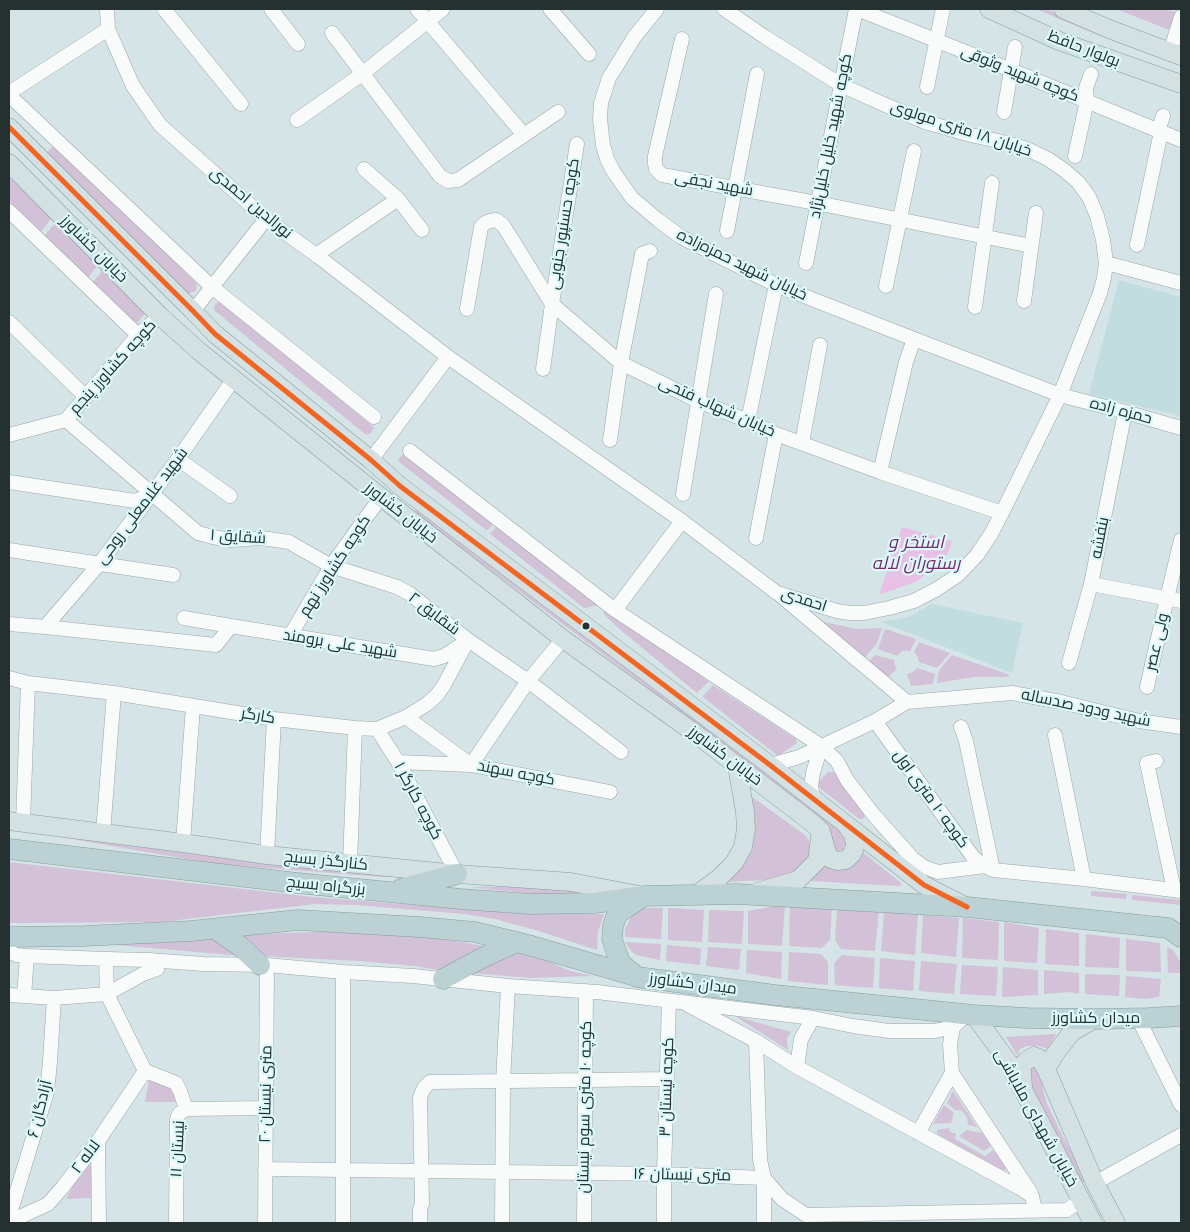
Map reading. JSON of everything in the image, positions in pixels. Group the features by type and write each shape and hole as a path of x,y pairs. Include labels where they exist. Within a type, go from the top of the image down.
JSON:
{"highway":[{"name":"بزرگراه بسیج","path":"9,849 297,883 530,904 595,903 644,896"},
{"path":"389,892 457,874"},
{"path":"644,896 745,895 967,907 1177,931"},
{"name":"میدان کشاورز","path":"644,896 616,914 613,926 612,939 616,954 622,964 637,977 965,1019 1138,1018 1178,1014"},
{"name":"بزرگراه بسیج","path":"9,937 192,931 298,920 420,927 475,932 637,977"},
{"path":"215,929 263,965"},
{"path":"443,979 516,942"}],"main road":[{"name":"بولوار حافظ","path":"989,9 1059,41 1181,84"},
{"name":"بولوار حافظ","path":"1063,9 1109,29 1176,54"},
{"name":"خیابان کشاورز","path":"9,127 216,334 400,486 770,765 924,885 967,907"},
{"name":"خیابان کشاورز","path":"9,163 160,316 233,380 563,639 693,732 812,822 821,831"},
{"path":"200,352 216,334"},
{"path":"696,895 719,878 734,863 743,847 746,829 737,766"},
{"name":"کنارگذر بسیج","path":"16,821 267,855 457,874 571,882 644,896"},
{"path":"821,831 827,853 832,859 837,861 846,860 852,854 855,842 852,833 843,821"},
{"path":"745,895 786,885 798,880 817,861 821,831"},
{"name":"خیابان شهدای ملاباشی","path":"965,1019 1009,1063 1093,1223"},
{"name":"خیابان شهدای ملاباشی","path":"1095,1019 1072,1032 1046,1069 1095,1183 1116,1223"},
{"path":"1024,1090 1022,1066 1026,1061 1034,1056 1039,1058 1046,1069"},
{"path":"1082,1200 1090,1194 1095,1183"}],"street":[{"name":"نورالدین احمدی","path":"107,9 108,28 133,86 160,125 266,219 316,255 448,357"},
{"path":"164,9 241,104"},
{"path":"271,9 298,44"},
{"path":"417,9 524,135"},
{"path":"296,120 362,74 443,9"},
{"path":"550,9 589,54"},
{"name":"خیابان شهید حمزه‌زاده","path":"657,9 620,58 609,78 601,103 602,139 607,159 613,172 632,198 681,237 776,285 1060,395"},
{"name":"خیابان ۱۸ متری مولوی","path":"724,9 764,37 841,85 925,122 1027,149 1048,159 1078,182 1089,197 1097,216 1106,263 1100,293 1060,395"},
{"name":"کوچه شهید خلیل خلیل‌نژاد","path":"806,263 857,9"},
{"name":"کوچه شهید وثوقی","path":"857,9 1181,140"},
{"path":"927,87 943,9"},
{"path":"1176,54 1181,17"},
{"path":"108,28 9,94 212,287 374,417"},
{"path":"332,33 440,176 448,181 458,180 558,112"},
{"name":"شهید نجفی","path":"682,39 655,156 656,169 662,175 817,203 1031,246"},
{"path":"1004,112 1015,47"},
{"path":"727,231 757,74"},
{"path":"1075,156 1087,101 1086,88 1091,74"},
{"path":"1137,245 1163,116"},
{"name":"کوچه حسنپور جنوبی","path":"543,369 577,144"},
{"path":"886,286 914,151"},
{"path":"364,169 398,199 422,230"},
{"path":"975,307 992,183"},
{"path":"316,255 398,199"},
{"path":"9,211 138,335"},
{"path":"1024,301 1036,212"},
{"path":"193,311 266,219"},
{"name":"خیابان شهاب فتحی","path":"467,309 481,227 490,220 496,220 503,225 552,304 622,363 698,401 776,434 880,472 1002,513"},
{"path":"610,440 642,254 650,251"},
{"path":"1106,263 1181,283"},
{"path":"748,421 776,285"},
{"path":"683,494 716,294"},
{"name":"کوچه کشاورز پنجم","path":"11,432 66,420 138,335 160,316"},
{"path":"9,322 86,397"},
{"path":"880,472 906,362 914,340"},
{"path":"802,443 820,345"},
{"path":"370,460 448,357"},
{"name":"احمدی","path":"448,357 682,521 777,593 837,611 850,613 864,613 889,608 914,600 937,589 958,574 977,556 1002,513 1060,395"},
{"name":"شهید غلامعلی روحی","path":"45,627 100,564 178,459 233,380"},
{"name":"حمزه زاده","path":"1060,395 1181,428"},
{"name":"بنفشه","path":"1069,662 1091,584 1125,412"},
{"name":"شقایق ۱","path":"66,420 198,533 231,540 262,538 288,542 331,566"},
{"path":"756,538 776,434"},
{"path":"410,451 615,610 821,746 837,762 847,780 872,814 912,858 924,867 938,872 989,868 1178,890 1147,763 1156,761"},
{"path":"178,459 230,496"},
{"path":"9,482 135,501 153,493"},
{"name":"کوچه کشاورز نهم","path":"290,636 331,566 381,498"},
{"path":"615,610 682,521"},
{"name":"ولی عصر","path":"1147,687 1166,598 1181,540"},
{"path":"9,550 173,575"},
{"name":"شقایق ۲","path":"331,566 384,582 410,594 468,640 528,682 621,752"},
{"path":"1091,584 1181,602"},
{"path":"777,593 907,702"},
{"name":"شهید علی برومند","path":"184,618 434,659 444,656 468,640"},
{"path":"9,624 216,646 231,626"},
{"path":"398,762 471,765 528,682 563,639"},
{"name":"کارگر","path":"9,678 28,683 114,694 274,719 377,729 406,717 427,704 437,695 468,640"},
{"path":"16,821 28,683"},
{"name":"شهید ودود صدساله","path":"770,765 799,757 875,722 907,702 1012,692 1139,721 1181,727"},
{"path":"103,833 114,694"},
{"path":"183,843 193,706"},
{"name":"کوچه سهند","path":"406,717 471,765 610,792"},
{"path":"267,855 274,719"},
{"name":"کوچه ۱۰ متری اول","path":"875,722 974,857 989,868"},
{"path":"961,727 966,742 989,868"},
{"path":"350,864 355,728"},
{"name":"کوچه کارگر ۱","path":"377,729 398,762 457,874"},
{"path":"1054,735 1084,879"},
{"path":"813,798 811,786 813,773 821,746"},
{"path":"9,951 16,955 27,956 263,965 413,976 508,986 592,991 813,1018 889,1031 935,1031 965,1019"},
{"path":"24,996 27,956"},
{"path":"106,959 107,994 145,1072"},
{"path":"9,995 54,998 107,994 156,969 156,961"},
{"name":"۲۰ متری نیستان","path":"263,965 266,1108 265,1223"},
{"path":"343,972 343,1223"},
{"path":"502,1223 503,1082 508,986"},
{"name":"کوچه ۱۰ متری سوم نیستان","path":"584,1223 586,1081 592,991"},
{"name":"آزادگان ۶","path":"9,1217 47,1092 54,998"},
{"path":"675,1001 756,1041 797,1067 1032,1196"},
{"name":"کوچه نیستان ۳","path":"664,1223 667,1080 675,1001"},
{"path":"797,1067 801,1039 813,1018"},
{"path":"1138,1018 1181,1105"},
{"path":"965,1019 950,1044 952,1073 1032,1196 1035,1211"},
{"path":"756,1041 760,1160 764,1178 764,1223"},
{"name":"نیستان ۱۱","path":"145,1072 176,1083 186,1109 180,1113 177,1120 176,1223"},
{"name":"لاله ۲","path":"9,1222 48,1204 98,1141 145,1072"},
{"path":"918,1133 952,1073"},
{"path":"420,1223 422,1204 420,1097 424,1088 430,1082 667,1080"},
{"path":"186,1109 266,1108"},
{"path":"1095,1183 1181,1135"},
{"path":"98,1141 99,1223"},
{"name":"۱۶ متری نیستان","path":"265,1169 664,1174 764,1178"},
{"path":"764,1178 782,1199 806,1215 1067,1210 1082,1200"},
{"path":"14,1199 15,1204 19,1208 30,1212"}],"shaded area":[{"path":"1036,9 1046,9 1137,45 1181,60 1181,66 1093,33"},
{"path":"1116,9 1165,9 1178,13 1172,31"},
{"path":"54,146 59,147 197,284 196,291 188,294 49,155 48,151"},
{"path":"11,179 52,218 41,231 9,201 9,182"},
{"path":"56,222 99,263 88,278 44,236"},
{"path":"104,269 144,309 144,315 136,324 92,283"},
{"path":"1119,280 1181,297 1181,416 1089,394"},
{"path":"221,301 374,427 371,433 366,435 214,310 215,304"},
{"path":"404,452 495,522 486,530 398,461"},
{"path":"417,508 835,826 847,841 843,850 833,850 819,818 416,514"},
{"path":"498,525 600,605 584,608 490,534"},
{"path":"931,604 1023,623 1012,673 881,622 911,616"},
{"path":"607,609 708,682 697,693 617,627 603,613"},
{"path":"820,621 856,629 882,628 877,643 863,660"},
{"path":"885,629 916,639 910,651 902,651 897,656 878,649"},
{"path":"919,642 950,653 937,668 919,662 914,652"},
{"path":"875,655 894,660 897,669 887,678 868,663"},
{"path":"952,655 1010,675 1007,677 974,677 937,683 940,669"},
{"path":"917,668 935,674 933,684 911,686 907,674"},
{"path":"713,685 796,739 797,743 778,756 703,697"},
{"path":"828,772 836,772 862,810 864,818 859,819 820,788 818,783"},
{"path":"751,796 805,835 809,840 811,852 805,867 785,879 725,882 749,797"},
{"path":"19,829 433,876 383,877 217,864"},
{"path":"861,851 900,882 901,885 811,881 824,860"},
{"path":"9,862 313,897 528,914 604,914 598,932 597,950 495,919 464,914 356,905 315,904 162,922 9,923"},
{"path":"572,886 583,888 571,898 469,887"},
{"path":"1091,891 1127,894 1126,899 1091,896"},
{"path":"1132,895 1181,900 1181,905 1132,900"},
{"path":"785,906 782,946 748,944 748,911"},
{"path":"790,906 832,908 830,940 822,948 789,946"},
{"path":"642,908 663,908 661,939 625,937 625,929 632,915"},
{"path":"668,908 704,910 702,942 668,940"},
{"path":"837,909 879,911 875,951 841,949 835,940"},
{"path":"709,910 744,911 742,944 708,942"},
{"path":"884,912 918,915 915,955 881,951"},
{"path":"923,915 959,918 956,957 921,953"},
{"path":"963,918 999,922 998,960 962,958"},
{"path":"1004,922 1039,928 1037,963 1004,961"},
{"path":"1046,929 1079,933 1079,966 1045,964"},
{"path":"338,931 409,933 490,947 444,971 415,966 359,961 260,956 237,935"},
{"path":"1086,934 1120,938 1119,968 1085,967"},
{"path":"216,937 243,956 106,944"},
{"path":"1126,939 1160,943 1161,972 1126,971"},
{"path":"625,942 661,944 660,960 636,955"},
{"path":"667,945 701,948 700,965 666,961"},
{"path":"708,947 741,949 739,970 706,966"},
{"path":"1167,947 1173,950 1181,963 1181,973 1168,973"},
{"path":"747,950 782,952 781,979 746,973"},
{"path":"510,952 531,956 567,970 592,976 530,978 471,973"},
{"path":"789,952 821,954 828,962 828,985 788,981"},
{"path":"842,955 875,958 873,988 835,985 834,963"},
{"path":"880,958 915,961 913,991 879,988"},
{"path":"921,961 957,964 954,994 919,991"},
{"path":"962,965 998,967 996,996 960,994"},
{"path":"1003,967 1038,970 1038,995 1002,997"},
{"path":"1044,970 1079,973 1079,994 1070,992 1044,994"},
{"path":"1085,974 1120,975 1119,996 1085,994"},
{"path":"1126,976 1161,979 1159,997 1147,999 1125,997"},
{"path":"735,1016 791,1032 787,1038 788,1050"},
{"path":"1056,1034 1048,1049 1039,1046 1026,1046 1020,1049 1017,1055 1006,1037"},
{"path":"1032,1065 1042,1068 1043,1090 1047,1104 1088,1181 1082,1183 1030,1089 1029,1068"},
{"path":"149,1080 172,1089 176,1102 145,1102"},
{"path":"953,1091 977,1127 968,1125 967,1117 963,1112 955,1110 947,1103"},
{"path":"944,1105 954,1113 951,1123 933,1124"},
{"path":"949,1128 950,1132 956,1133 955,1139 985,1156 993,1150 1007,1168 1004,1171 937,1134 937,1130"},
{"path":"967,1130 982,1133 991,1146 984,1151 959,1136"},
{"path":"88,1165 92,1167 91,1198 66,1199 82,1168"}],"water":[{"name":"استخر و رستوران لاله","path":"902,527 952,541 947,555 929,572 915,582 879,595"}],"transit line":[{"path":"9,127 215,334 371,460 400,486 770,765 924,885 967,907"}]}
